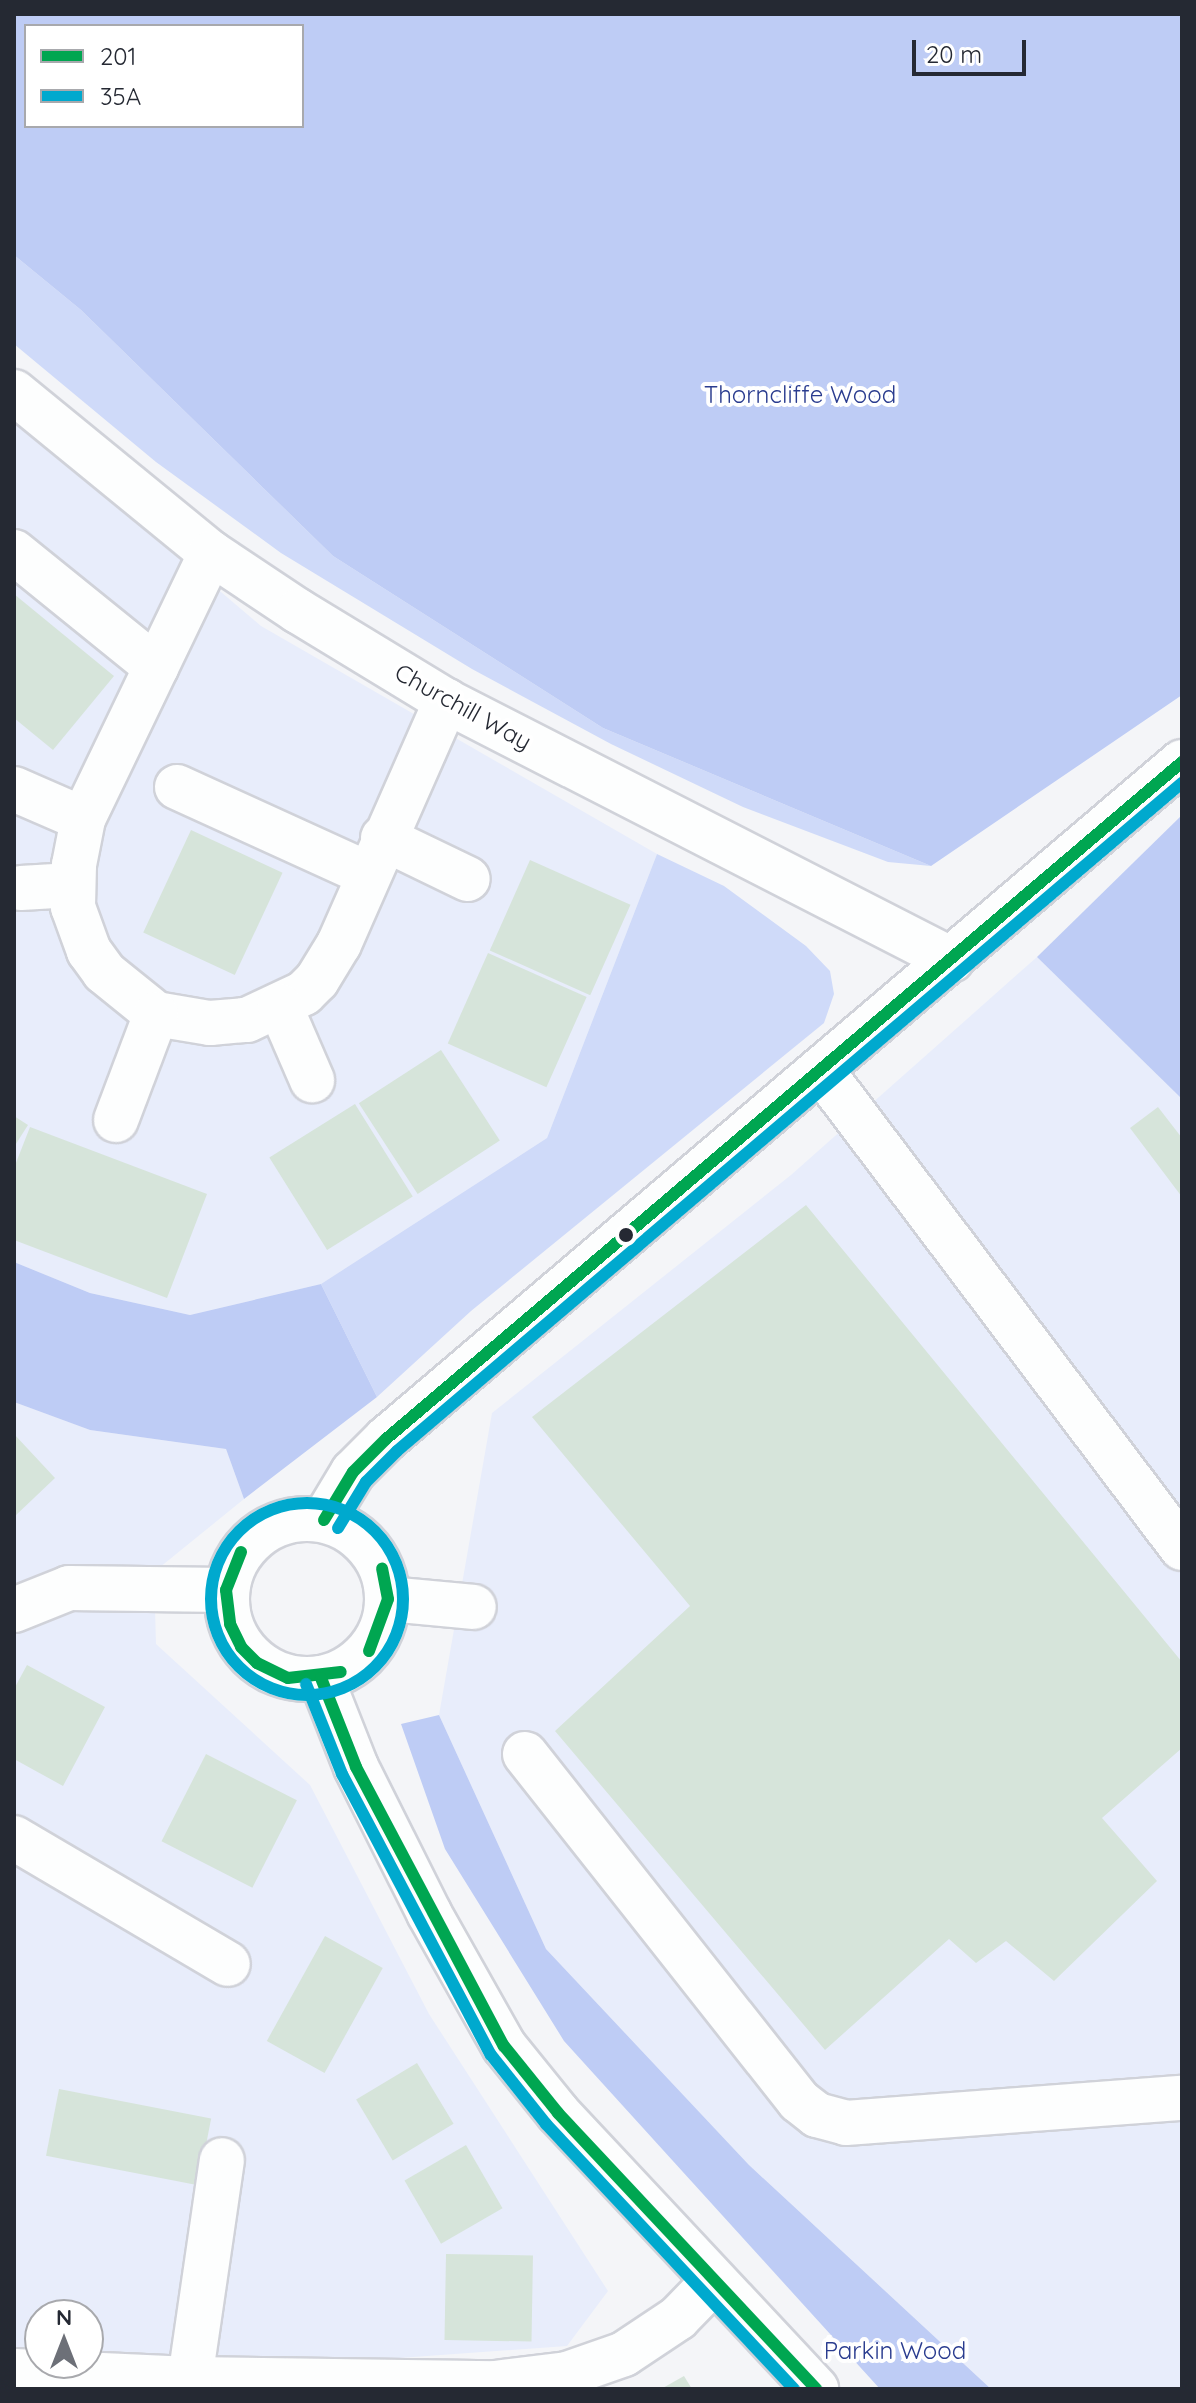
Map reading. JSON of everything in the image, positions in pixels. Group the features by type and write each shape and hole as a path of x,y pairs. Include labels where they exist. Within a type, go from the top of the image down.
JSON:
{"street":[{"name":"Churchill Way","path":"14,392 211,553 446,701 952,960"},
{"path":"14,552 156,667"},
{"path":"211,553 83,819 72,885 73,907 89,951 104,972 156,1014 222,1022 247,1020 304,993 328,967 374,856 446,701"},
{"path":"324,1520 353,1472 386,1439 1182,762"},
{"path":"177,787 374,856 468,879"},
{"path":"14,789 83,819"},
{"path":"21,888 72,885"},
{"path":"280,1006 312,1080"},
{"path":"116,1120 156,1014"},
{"path":"821,1070 1182,1548"},
{"path":"299,1518 324,1520 353,1532 371,1550 382,1569 388,1599 383,1624 369,1651 341,1672 321,1678 288,1678 257,1663 230,1624 226,1590 241,1552 255,1536 299,1518"},
{"path":"14,1610 69,1588 226,1590"},
{"path":"388,1599 474,1607"},
{"path":"321,1678 356,1767 504,2046 713,2282 816,2389"},
{"path":"525,1754 799,2101 817,2115 846,2123 1182,2098"},
{"path":"14,1838 228,1964"},
{"path":"190,2379 222,2160"},
{"path":"14,2371 315,2385 495,2383 581,2370 653,2336 713,2282"}],"shaded area":[{"path":"14,255 81,310 333,556 603,728 931,866 888,862 743,807 611,744 472,669 281,553 156,462 14,344"},
{"path":"14,416 261,626 657,854 547,1138 321,1284 190,1315 90,1293 14,1262"},
{"path":"657,854 724,886 806,946 830,971 834,994 824,1023 471,1311 377,1397 321,1284 547,1138"},
{"path":"1037,957 1182,1099 1182,2389 991,2389 749,2165 546,1949 439,1715 492,1413 791,1175"},
{"path":"14,1402 90,1430 226,1449 244,1499 154,1572 156,1644 310,1785 429,2014 608,2291 567,2346 246,2369 104,2371 104,2299 24,2299 24,2373 14,2373"}],"green space":[{"name":"Thorncliffe Wood","path":"14,14 1182,14 1182,695 931,866 603,728 333,556 81,310 14,255"},
{"path":"1182,815 1182,1099 1037,957"},
{"path":"14,1262 90,1293 190,1315 321,1284 377,1397 244,1499 226,1449 90,1430 14,1402"},
{"name":"Parkin Wood","path":"439,1715 546,1949 749,2165 991,2389 880,2389 564,2041 445,1849 401,1724"}],"building":[{"path":"14,594 114,676 53,750 14,718"},
{"path":"191,830 283,873 235,975 143,932"},
{"path":"530,860 630,905 590,995 490,950"},
{"path":"488,953 587,997 546,1087 448,1043"},
{"path":"441,1050 500,1141 418,1194 359,1103"},
{"path":"355,1104 413,1196 327,1250 269,1158"},
{"path":"1158,1107 1182,1138 1182,1197 1130,1128"},
{"path":"14,1116 28,1125 14,1147"},
{"path":"30,1127 207,1194 167,1298 14,1240 14,1168"},
{"path":"806,1205 1182,1662 1182,1748 1102,1818 1157,1881 1054,1981 1006,1941 976,1963 949,1939 825,2050 555,1731 690,1606 532,1417"},
{"path":"14,1434 55,1478 14,1517"},
{"path":"27,1665 105,1707 63,1786 14,1759 14,1689"},
{"path":"206,1754 297,1800 252,1888 162,1841"},
{"path":"325,1936 383,1968 325,2073 267,2041"},
{"path":"417,2063 454,2124 393,2160 356,2100"},
{"path":"59,2089 211,2119 198,2185 46,2156"},
{"path":"466,2145 502,2208 441,2244 405,2180"},
{"path":"446,2254 533,2256 531,2342 444,2340"},
{"path":"684,2376 692,2389 661,2389"}],"transit line":[{"name":"201","path":"324,1520 353,1472 386,1439 1182,762"},
{"name":"35A","path":"338,1528 366,1482 397,1451 1182,783"},
{"name":"35A","path":"307,1503 344,1510 375,1531 396,1562 403,1599 396,1636 375,1667 344,1688 307,1695 270,1688 239,1667 218,1636 211,1599 218,1562 239,1531 270,1510 307,1503"},
{"name":"201","path":"241,1552 226,1590 230,1624 241,1647 257,1663 288,1678 341,1672"},
{"name":"201","path":"369,1651 388,1599 382,1569"},
{"name":"201","path":"321,1678 356,1767 504,2046 558,2113 816,2389"},
{"name":"35A","path":"306,1684 342,1774 491,2055 546,2124 794,2389"}]}
